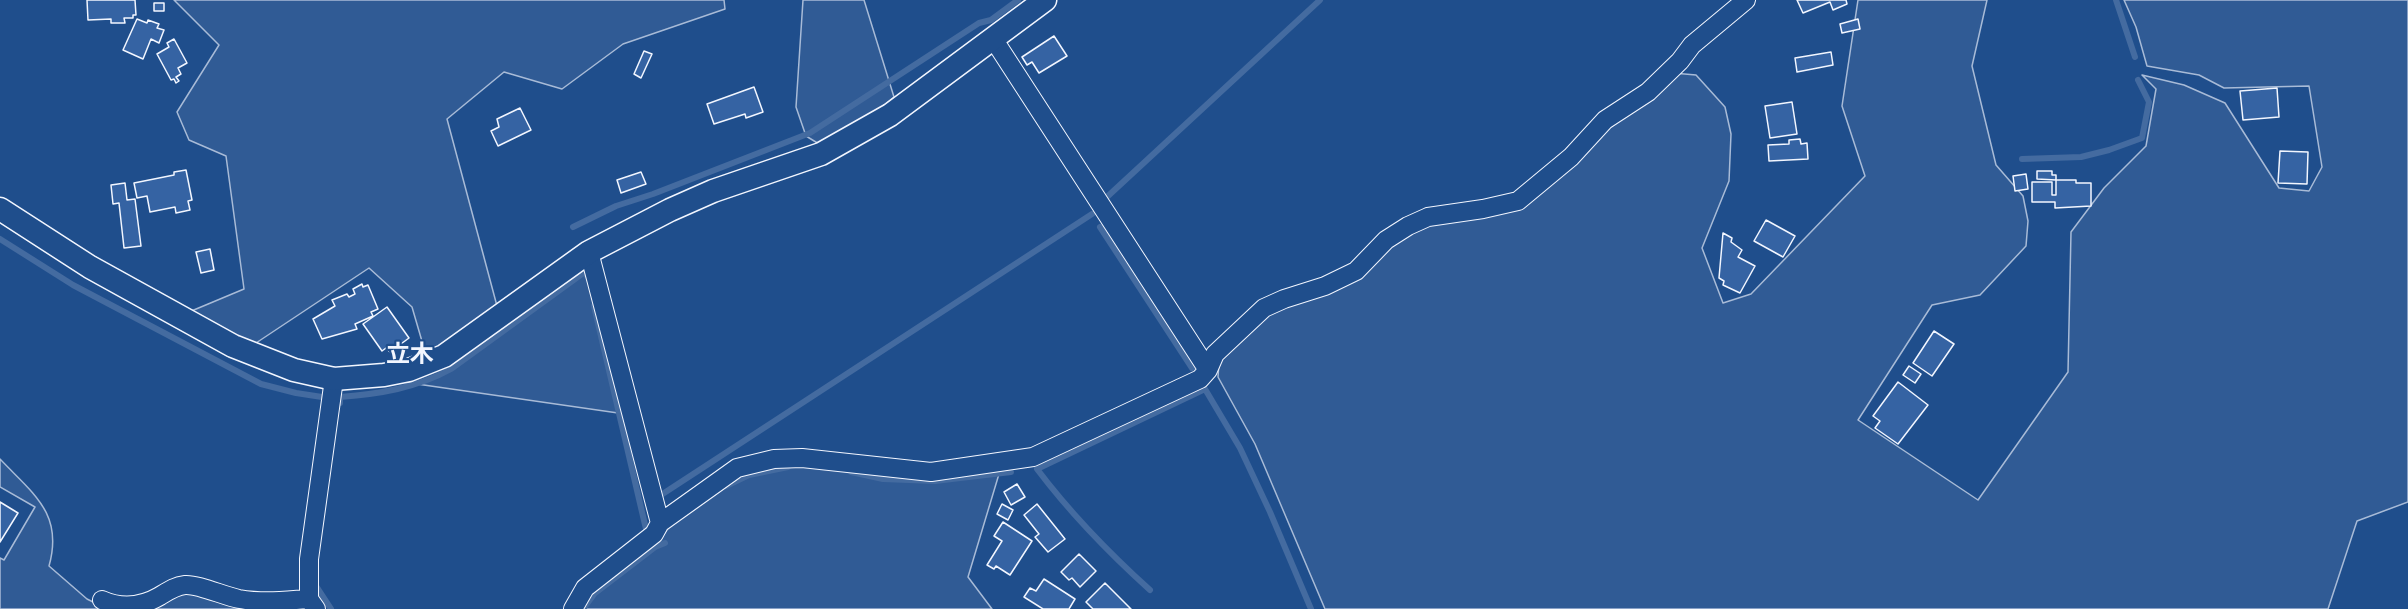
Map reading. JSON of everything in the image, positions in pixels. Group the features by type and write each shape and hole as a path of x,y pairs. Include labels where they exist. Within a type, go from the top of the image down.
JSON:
{"street":[{"path":"0,209 90,267 233,346 294,370 334,380 401,372 444,356 589,252 670,210 713,191 821,154 890,115 1045,0"},
{"path":"573,609 585,588 737,468 774,459 802,458 931,472 1033,457 1200,379 1208,370 1215,354 1264,308 1325,286 1356,271 1386,240 1408,226 1428,217 1518,201 1571,157 1605,120 1648,92 1680,61 1692,45 1746,0"},
{"path":"994,40 1208,370"},
{"path":"589,252 653,533"},
{"path":"102,600 114,606 132,607 154,600 175,587 186,585 238,598 312,604 309,559 334,380"}],"shaded area":[{"path":"174,0 724,0 725,9 623,44 562,89 504,72 447,119 497,306 426,355 412,307 369,268 253,345 189,312 244,289 226,156 189,140 177,112 219,45"},
{"path":"803,0 864,0 894,97 876,112 819,144 806,136 796,107"},
{"path":"1858,0 1987,0 1972,66 1996,165 2023,196 2028,221 2026,246 1980,295 1932,305 1858,420 1978,500 2068,372 2071,232 2104,188 2146,146 2156,89 2142,75 2184,85 2225,103 2279,188 2309,191 2322,167 2309,86 2224,88 2199,75 2147,66 2136,27 2124,0 2408,0 2408,502 2357,521 2328,609 1325,609 1255,444 1218,377 1219,362 1270,312 1425,225 1520,205 1673,73 1696,75 1725,107 1731,134 1729,181 1702,248 1723,303 1751,294 1865,176 1842,106"},
{"path":"583,265 588,268 625,414 396,381"},
{"path":"0,459 34,494 49,518 53,548 49,566 87,599 107,609 0,609 0,558 4,560 35,507 0,487"},
{"path":"806,464 929,478 999,474 968,577 992,609 580,609 588,592 664,534 675,518 751,470"},
{"path":"181,592 303,605 301,609 146,609"}],"building":[{"path":"87,0 135,0 136,15 133,15 133,18 124,18 125,23 111,23 111,19 88,20"},
{"path":"1797,0 1846,0 1847,4 1833,10 1830,2 1803,13"},
{"path":"154,3 164,3 164,11 154,11"},
{"path":"137,19 159,24 157,28 164,30 159,43 151,39 143,59 123,50"},
{"path":"1858,19 1860,29 1842,33 1840,24"},
{"path":"1054,36 1067,56 1039,73 1032,62 1027,65 1022,57"},
{"path":"174,39 187,63 178,68 181,74 176,77 179,81 176,83 174,79 171,80 157,54 169,47 167,43"},
{"path":"644,51 652,54 641,78 634,74"},
{"path":"1831,52 1833,65 1797,72 1795,58"},
{"path":"754,87 763,112 746,118 745,114 714,124 707,104"},
{"path":"2277,88 2279,117 2243,120 2240,91"},
{"path":"1792,102 1797,134 1770,138 1765,106"},
{"path":"520,108 531,130 498,146 491,131 499,127 497,119"},
{"path":"1800,139 1801,144 1807,143 1808,159 1769,161 1768,145 1789,144 1789,140"},
{"path":"2280,151 2308,152 2307,184 2278,183"},
{"path":"186,170 192,200 188,201 190,210 176,213 175,207 150,212 147,196 137,198 134,183 174,175 174,172"},
{"path":"2037,171 2052,171 2052,175 2056,175 2056,180 2037,179"},
{"path":"641,172 646,184 621,193 617,180"},
{"path":"2026,174 2028,189 2015,191 2013,176"},
{"path":"2056,180 2091,183 2091,206 2055,208 2055,202 2032,202 2032,182 2052,182 2052,195 2056,195"},
{"path":"125,183 127,200 135,199 141,246 124,248 119,203 113,204 111,185"},
{"path":"1766,220 1795,236 1783,257 1754,241"},
{"path":"1723,233 1732,238 1731,242 1742,250 1738,257 1755,266 1740,293 1723,285 1724,281 1719,278"},
{"path":"210,249 214,270 201,273 196,252"},
{"path":"362,284 363,287 368,285 378,309 371,312 373,316 355,324 357,329 322,339 313,319 335,306 332,300 347,294 349,297 355,294 353,289"},
{"path":"387,307 409,338 390,352 386,348 382,351 363,324"},
{"path":"1934,331 1954,344 1932,376 1913,363"},
{"path":"1909,366 1921,374 1915,383 1903,375"},
{"path":"1898,382 1928,405 1898,444 1875,428 1880,421 1873,416"},
{"path":"1017,484 1025,497 1011,505 1004,492"},
{"path":"0,502 18,513 0,542"},
{"path":"1002,504 1013,510 1008,520 997,514"},
{"path":"1037,504 1065,539 1048,552 1035,537 1039,534 1024,515"},
{"path":"1003,522 1032,541 1010,575 996,566 994,569 987,565 1002,541 994,536"},
{"path":"1079,554 1096,571 1080,587 1072,578 1069,580 1061,572"},
{"path":"1044,579 1075,599 1069,609 1043,609 1024,597 1030,588 1036,591"},
{"path":"1105,583 1131,609 1093,609 1086,602"}],"waterway":[{"path":"573,227 616,206 810,133 979,23 991,20 1018,0"},
{"path":"1108,196 1320,0"},
{"path":"2116,0 2135,57"},
{"path":"2022,159 2081,157 2142,138 2149,102 2138,80"},
{"path":"661,495 1092,214"},
{"path":"1100,227 1192,368"},
{"path":"0,239 73,285 261,384 322,397"},
{"path":"340,403 340,397 397,389 438,376 451,369 586,271 587,276"},
{"path":"583,609 595,593 655,547 646,529 594,306"},
{"path":"1150,590 1091,532 1037,469 1205,389 1240,448 1311,609"},
{"path":"726,486 749,475 788,467"},
{"path":"851,472 883,479 935,481 1011,472"},
{"path":"655,547 665,543"},
{"path":"314,583 331,609"}],"district":[{"name":"立木","path":"410,355"}]}
